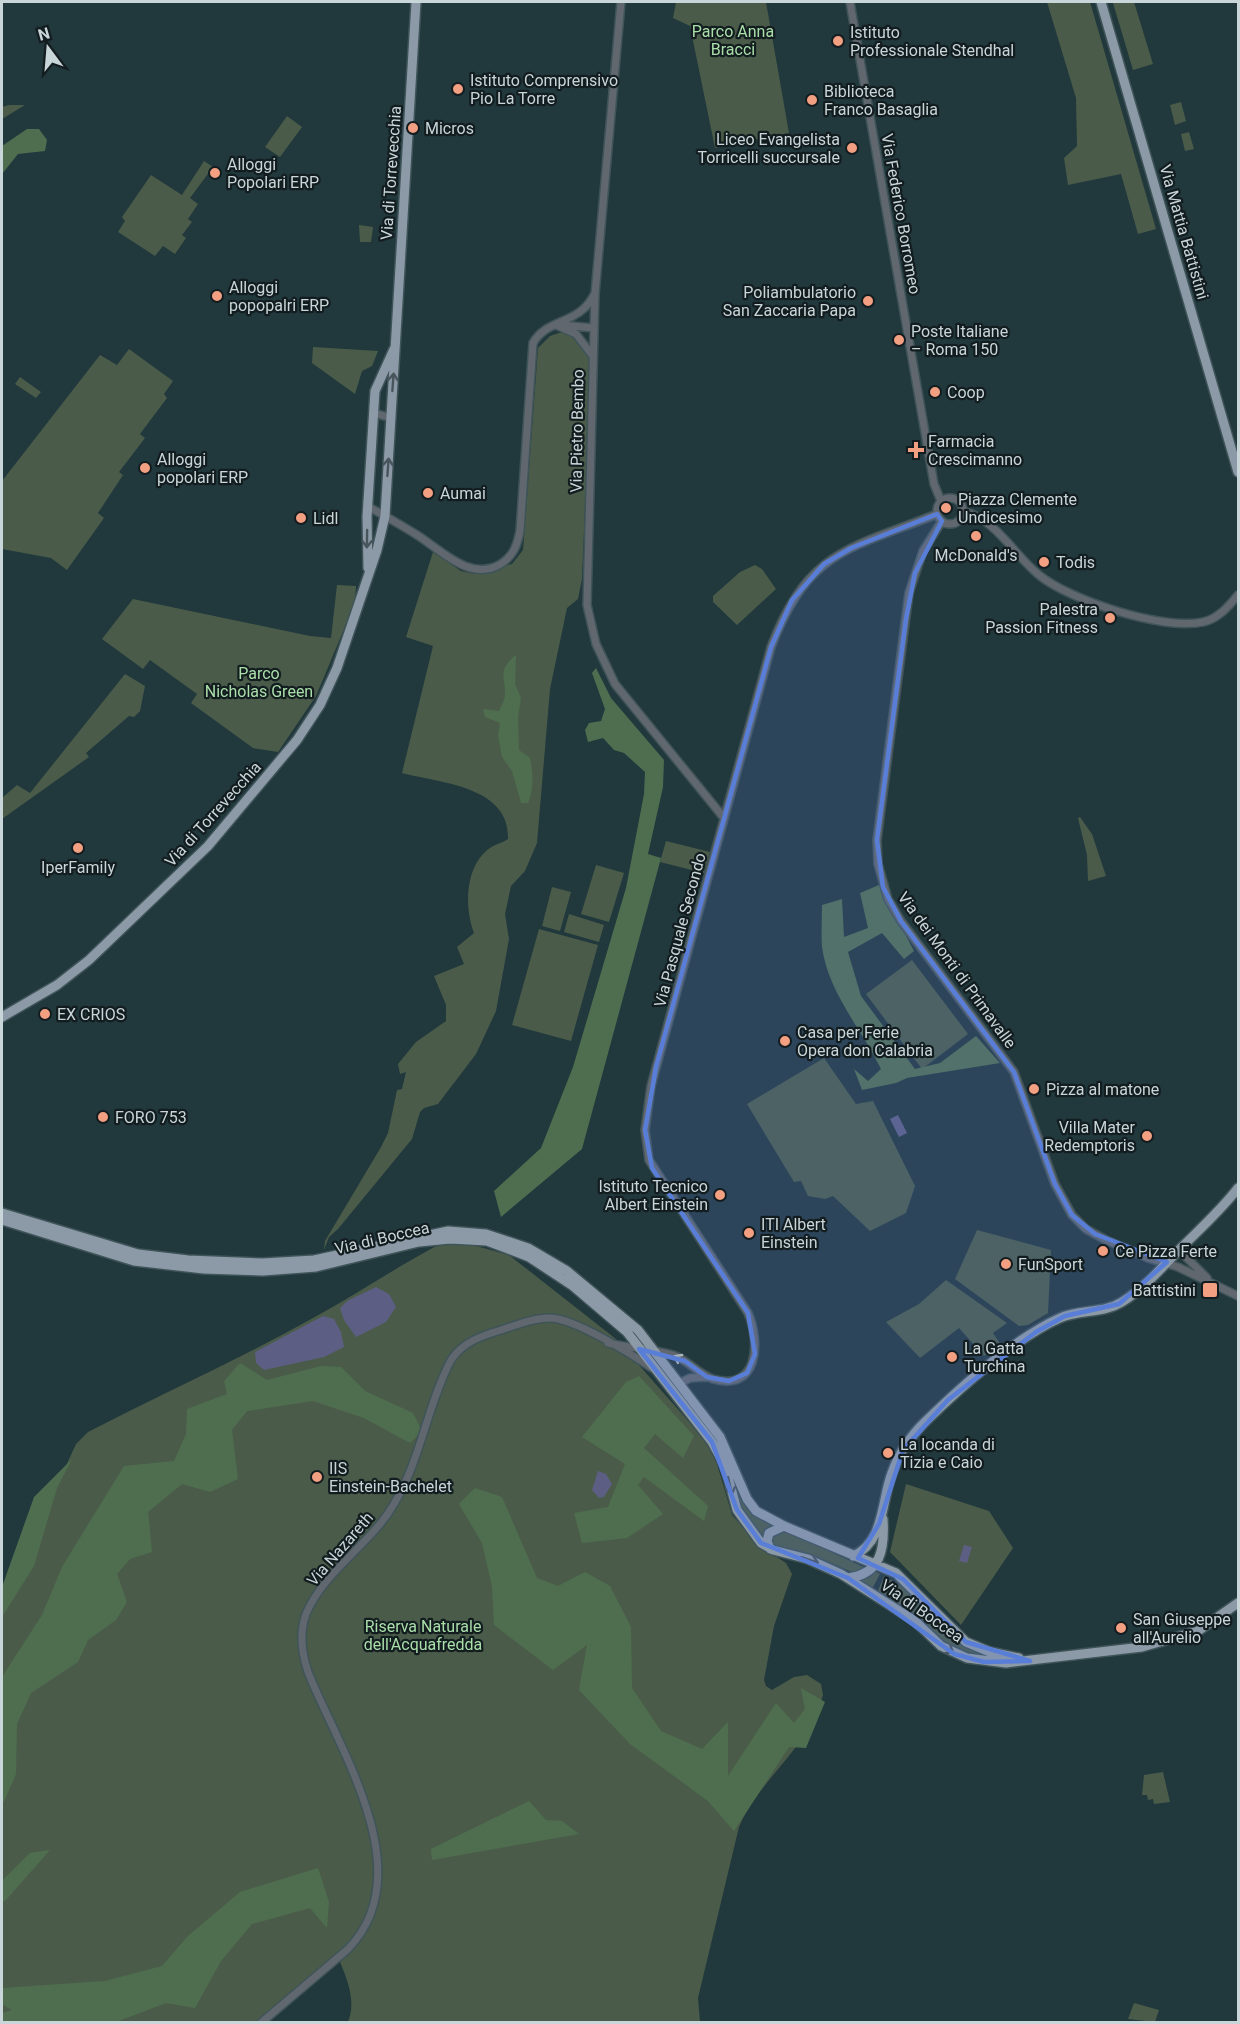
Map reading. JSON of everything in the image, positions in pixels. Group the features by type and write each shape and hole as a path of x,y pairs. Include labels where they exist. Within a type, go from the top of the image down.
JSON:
{"main road":[{"name":"Via di Torrevecchia","path":"2,1017 57,985 89,960 208,846 303,732 329,687 376,550 385,516 416,2"},
{"name":"Via Mattia Battistini","path":"1101,2 1239,472"},
{"name":"Via di Torrevecchia","path":"368,570 369,507 377,384 396,346"},
{"path":"848,1578 866,1574 875,1565 883,1542 883,1513 891,1473 905,1445 948,1400 1036,1332 1065,1316 1101,1310 1119,1304 1167,1262 1239,1188"},
{"name":"Via di Boccea","path":"2,1213 138,1254 229,1262 272,1263 321,1259 440,1232 486,1233 528,1248 562,1267 631,1323 720,1437 751,1505 760,1514 903,1579 966,1642 990,1652 1030,1661"},
{"name":"Via di Boccea","path":"2,1221 134,1261 204,1269 263,1271 310,1268 428,1241 478,1240 513,1250 542,1264 573,1286 623,1328 712,1442 725,1466 739,1514 757,1539 770,1549 808,1559 848,1578 915,1622 932,1639 954,1654 984,1662 1030,1661 1083,1656 1167,1642 1206,1627 1239,1603"},
{"path":"853,1556 869,1545 883,1513"},
{"path":"770,1549 767,1541 769,1533 784,1526"}],"street":[{"name":"Via Pietro Bembo","path":"621,2 595,294 586,594 596,644 615,684 724,818"},
{"name":"Via Federico Borromeo","path":"850,2 934,484 941,501"},
{"path":"369,507 467,567 490,568 510,557 517,544 520,531 532,348 540,333 579,314 595,294"},
{"path":"556,325 593,328"},
{"path":"556,325 576,334 592,356"},
{"path":"374,413 391,418"},
{"path":"963,512 957,522 950,524 942,521 937,514 941,501 949,497 956,499 963,512 987,522 1043,579 1078,599 1096,605 1160,620 1196,623 1219,614 1239,595"},
{"name":"Via Pasquale Secondo","path":"678,1384 693,1378 707,1377 729,1381 747,1372 755,1354 754,1331 746,1311 652,1168 646,1153 645,1130 651,1086 771,647 781,620 796,594 817,570 841,553 937,514"},
{"name":"Via dei Monti di Primavalle","path":"942,521 928,539 908,602 877,840 877,859 883,887 901,921 1014,1072 1055,1184 1072,1215 1086,1228 1106,1240 1148,1258 1167,1262 1212,1282"},
{"path":"1179,1250 1212,1282 1239,1296"},
{"name":"Via Nazareth","path":"262,2022 351,1946 368,1923 374,1898 377,1849 373,1823 312,1682 303,1655 302,1629 310,1605 384,1520 397,1499 416,1458 448,1365 461,1348 486,1335 545,1318 574,1323 653,1369"},
{"path":"608,1343 621,1340 623,1328"},
{"name":"Via Nazareth","path":"608,1343 654,1352"},
{"path":"654,1352 675,1356 707,1377"}],"highlighted area":[{"path":"937,514 942,521 915,573 906,619 877,840 883,887 901,921 1014,1072 1055,1184 1072,1215 1095,1234 1167,1262 1119,1304 1065,1316 1036,1332 948,1400 903,1450 879,1524 858,1558 903,1579 966,1642 1030,1661 984,1662 954,1654 848,1578 761,1543 737,1510 712,1442 639,1349 685,1361 707,1377 729,1381 747,1373 755,1354 748,1313 652,1168 645,1130 656,1067 771,647 792,600 824,564 851,548"}],"green space":[{"name":"Parco Anna Bracci","path":"676,2 766,2 789,133 715,148 690,26 673,18"},
{"path":"1047,2 1090,2 1156,229 1138,234 1121,174 1068,185 1064,158 1077,146 1076,98"},
{"path":"1134,2 1153,64 1133,70 1113,3"},
{"path":"1181,102 1186,121 1175,125 1170,105"},
{"path":"25,105 2,119 2,107"},
{"path":"287,116 302,127 280,157 265,147"},
{"path":"27,129 39,129 47,140 45,151 18,154 2,174 2,146"},
{"path":"1189,132 1194,149 1185,151 1181,134"},
{"path":"204,161 213,167 190,198 198,204 188,219 192,222 182,235 186,238 175,254 163,246 155,256 118,232 125,221 122,217 151,175 182,195"},
{"path":"359,225 373,227 371,242 360,242"},
{"path":"562,332 572,335 591,358 582,579 578,599 567,608 550,689 537,843 525,871 511,886 505,914 509,939 496,1011 476,1054 438,1104 424,1108 420,1112 412,1139 329,1237 324,1250 325,1241 388,1133 397,1090 402,1089 406,1072 400,1074 398,1064 416,1042 446,1021 446,1005 434,976 464,964 457,947 474,933 468,900 471,876 482,856 490,848 508,839 506,821 498,808 485,797 453,784 402,773 433,646 406,637 433,552 461,571 475,574 512,564 523,550 538,348 550,336"},
{"path":"313,347 378,351 372,366 362,371 355,394 312,363"},
{"path":"129,349 173,381 164,394 167,398 140,434 145,438 119,472 123,475 98,513 104,518 67,570 51,558 2,549 2,481 100,355 117,365"},
{"path":"20,377 41,392 36,398 15,384"},
{"path":"755,565 762,569 776,589 737,625 713,602 713,596 740,572"},
{"name":"Parco Nicholas Green","path":"337,585 356,586 355,603 316,696 278,752 253,748 191,703 197,694 150,660 143,669 102,639 133,599 310,636 331,638"},
{"path":"516,655 515,684 521,698 518,717 519,750 530,758 532,775 528,803 521,803 512,771 502,757 498,735 500,723 485,717 483,709 499,711 505,696 504,670"},
{"path":"596,668 611,698 664,760 663,787 648,854 661,858 582,1149 501,1217 494,1191 541,1148 573,1067 626,888 644,794 645,772 624,753 614,750 603,738 588,742 585,730 589,723 601,721 605,709 592,673"},
{"path":"125,674 145,686 140,711 134,717 129,716 86,753 89,757 2,819 2,798 17,785 30,793"},
{"path":"1080,817 1092,834 1106,876 1088,881 1087,855 1078,818"},
{"path":"666,841 710,852 704,873 660,862"},
{"path":"596,865 624,873 609,922 581,914"},
{"path":"879,885 914,951 904,959 882,933 848,952 861,996 915,1069 940,1063 976,1036 1000,1063 907,1078 896,1083 862,1090 854,1069 868,1081 881,1069 838,995 825,964 822,947 822,905 842,899 844,937 868,928 860,893"},
{"path":"552,887 571,892 560,931 542,926"},
{"path":"569,914 604,925 599,942 564,932"},
{"path":"539,929 598,945 571,1041 512,1025"},
{"path":"912,960 968,1034 922,1069 866,994"},
{"path":"824,1058 856,1104 873,1101 915,1186 906,1213 870,1231 833,1196 825,1199 808,1196 801,1181 794,1182 747,1104"},
{"name":"FunSport","path":"977,1230 1051,1250 1048,1313 1028,1325 1019,1326 955,1279"},
{"name":"Riserva Naturale dell'Acquafredda","path":"440,1244 469,1244 509,1255 616,1339 705,1440 717,1464 732,1515 761,1547 786,1563 792,1574 774,1626 764,1680 766,1686 772,1690 794,1677 807,1675 821,1684 823,1695 807,1731 759,1793 739,1827 698,1998 700,2022 348,2022 351,1997 337,1955 258,2022 2,2022 2,1606 76,1444 88,1432 285,1333"},
{"path":"946,1280 1007,1323 993,1333 1001,1345 984,1356 959,1328 920,1358 886,1322 919,1304"},
{"path":"240,1363 267,1380 321,1366 341,1367 365,1391 413,1413 422,1431 410,1443 364,1418 313,1401 247,1411 232,1430 238,1479 210,1492 182,1484 148,1512 152,1552 130,1559 117,1574 127,1602 116,1620 88,1640 78,1662 31,1693 17,1724 16,1774 2,1806 2,1677 42,1615 62,1567 124,1466 174,1461 186,1434 187,1409 227,1394 224,1381"},
{"path":"639,1376 694,1436 683,1458 655,1434 644,1448 708,1506 704,1521 644,1477 638,1485 663,1514 627,1538 582,1543 574,1513 608,1507 625,1464 582,1437 626,1382"},
{"path":"72,1459 57,1488 34,1566 2,1617 2,1587 34,1497"},
{"path":"736,1484 753,1513 775,1526 764,1540 743,1514"},
{"path":"906,1484 989,1511 1013,1548 961,1625 890,1552"},
{"path":"475,1488 502,1497 537,1578 558,1586 585,1572 610,1586 631,1627 632,1688 661,1731 702,1749 728,1722 728,1776 776,1703 794,1723 805,1709 801,1688 825,1702 806,1748 789,1747 734,1831 708,1801 630,1744 579,1690 587,1645 553,1670 494,1625 492,1586 482,1543 459,1504"},
{"path":"785,1531 868,1569 854,1573 813,1555 771,1545 772,1535"},
{"path":"875,1571 880,1574 872,1589 857,1580 870,1577"},
{"path":"884,1576 908,1589 960,1644 995,1660 961,1652 932,1636 877,1593"},
{"path":"1163,1772 1170,1802 1154,1804 1153,1799 1148,1800 1147,1795 1142,1795 1144,1775"},
{"path":"529,1801 546,1820 562,1821 579,1834 432,1860 431,1849"},
{"path":"50,1850 5,1901 2,1901 2,1881 30,1853"},
{"path":"318,1868 329,1902 327,1928 310,1908 252,1924 221,1961 195,2008 166,2003 116,2022 2,2022 2,2013 12,2010 2,2004 2,1988 105,1981 162,1966 188,1936 240,1892"},
{"path":"1134,2003 1159,2010 1155,2022 1128,2019"}],"water":[{"path":"898,1115 907,1133 899,1137 890,1119"},
{"path":"376,1287 389,1294 396,1307 386,1322 356,1337 344,1320 340,1308 347,1301"},
{"path":"323,1316 334,1319 341,1332 344,1347 324,1357 264,1370 256,1363 255,1352"},
{"path":"598,1471 606,1474 612,1484 604,1497 599,1498 592,1490"},
{"path":"964,1545 972,1547 967,1563 959,1561"}],"place":[{"name":"Istituto Professionale Stendhal","path":"838,41"},
{"name":"Istituto Comprensivo Pio La Torre","path":"458,89"},
{"name":"Biblioteca Franco Basaglia","path":"812,100"},
{"name":"Micros","path":"413,128"},
{"name":"Liceo Evangelista Torricelli succursale","path":"852,148"},
{"name":"Alloggi Popolari ERP","path":"215,173"},
{"name":"Alloggi popopalri ERP","path":"217,296"},
{"name":"Poliambulatorio San Zaccaria Papa","path":"868,301"},
{"name":"Poste Italiane – Roma 150","path":"899,340"},
{"name":"Coop","path":"935,392"},
{"name":"Farmacia Crescimanno","path":"916,450"},
{"name":"Alloggi popolari ERP","path":"145,468"},
{"name":"Aumai","path":"428,493"},
{"name":"Piazza Clemente Undicesimo","path":"946,508"},
{"name":"Lidl","path":"301,518"},
{"name":"McDonald's","path":"976,536"},
{"name":"Todis","path":"1044,562"},
{"name":"Palestra Passion Fitness","path":"1110,618"},
{"name":"IperFamily","path":"78,848"},
{"name":"EX CRIOS","path":"45,1014"},
{"name":"Casa per Ferie Opera don Calabria","path":"785,1041"},
{"name":"Pizza al matone","path":"1034,1089"},
{"name":"FORO 753","path":"103,1117"},
{"name":"Villa Mater Redemptoris","path":"1147,1136"},
{"name":"Istituto Tecnico Albert Einstein","path":"720,1195"},
{"name":"ITI Albert Einstein","path":"749,1233"},
{"name":"Ce Pizza Ferte","path":"1103,1251"},
{"name":"FunSport","path":"1006,1264"},
{"name":"Battistini","path":"1210,1290"},
{"name":"La Gatta Turchina","path":"952,1357"},
{"name":"La locanda di Tizia e Caio","path":"888,1453"},
{"name":"IIS Einstein-Bachelet","path":"317,1477"},
{"name":"San Giuseppe all'Aurelio","path":"1121,1628"}]}
